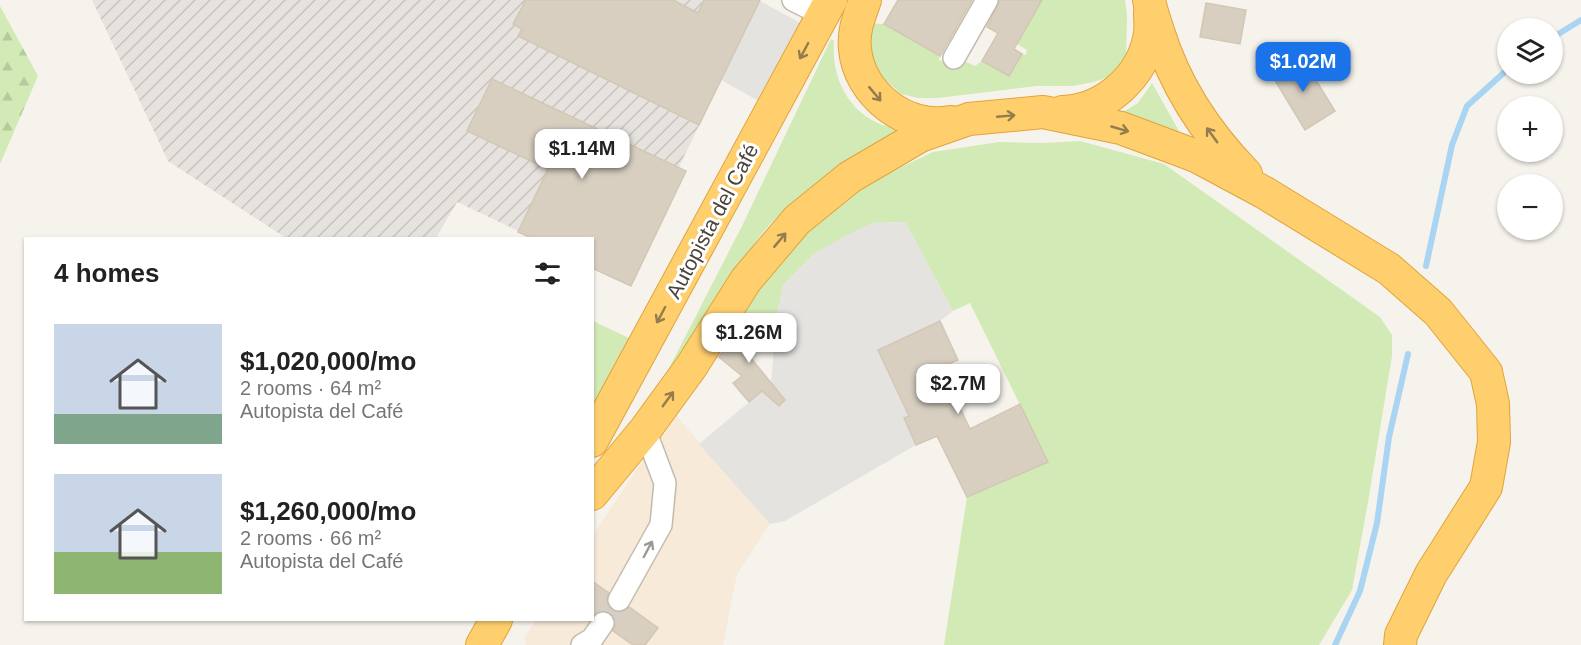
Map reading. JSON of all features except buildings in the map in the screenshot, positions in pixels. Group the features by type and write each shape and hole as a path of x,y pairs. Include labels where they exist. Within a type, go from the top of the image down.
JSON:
{"highway":[{"path":"865,0 855,27 855,50 860,70 875,94 896,112 921,122 942,124 1043,112 1072,112 1101,103 1125,85 1142,60 1150,32 1149,1"},
{"path":"1149,1 1166,57 1192,107 1225,153 1265,193"},
{"name":"Autopista del Café","path":"594,437 827,8"},
{"path":"1043,112 1131,132 1196,156 1265,193 1389,269 1438,312 1486,372 1493,404 1494,442 1486,487 1431,574 1401,635 1400,645"},
{"path":"594,493 645,430 691,367 746,280 797,220 850,177 920,136 969,119"},
{"path":"482,645 495,621"}],"street":[{"path":"793,0 827,8"},
{"path":"954,58 987,0"},
{"path":"619,600 661,525 665,483 645,430"},
{"path":"582,645 592,639 603,623"}],"shaded area":[{"path":"92,0 704,0 677,61 721,80 679,167 686,171 631,286 594,268 594,237 531,237 457,202 437,237 284,237 168,161"},
{"path":"760,1 802,24 764,104 721,80"},
{"path":"905,222 953,311 940,321 878,350 909,416 904,419 916,445 785,521 770,524 699,444 771,384 777,312 783,285 815,253 845,236 873,223"},
{"path":"674,413 770,524 737,574 723,645 526,645 524,638 535,621 594,621 594,533"}],"green space":[{"path":"1042,0 1125,0 1126,59 1111,76 1072,86 1036,86 938,98 918,98 901,94 885,80 865,51 868,23 884,24 940,56 939,60 960,68 964,61 975,66 982,61 1009,76 1022,54 1026,55 1027,50 1017,44"},
{"path":"0,6 38,76 0,164"},
{"path":"831,39 834,41 835,67 839,79 844,91 859,111 882,125 905,129 820,182 773,221 748,254 701,329 665,376 743,224"},
{"path":"1152,83 1180,133 1118,115 1138,103"},
{"path":"1080,141 1164,164 1380,317 1392,335 1392,356 1352,590 1319,645 944,645 967,497 1048,462 970,303 953,311 905,222 873,223 815,253 783,285 776,327 766,337 742,319 767,275 807,230 874,180 933,152 999,142"},
{"path":"594,321 633,340 594,416"}],"waterway":[{"path":"1563,31 1581,20"},
{"path":"1426,266 1452,145 1467,106 1497,79"},
{"path":"1335,645 1360,591 1377,523 1389,437 1408,354"}],"tunnel":[{"path":"603,623 619,600"}]}
